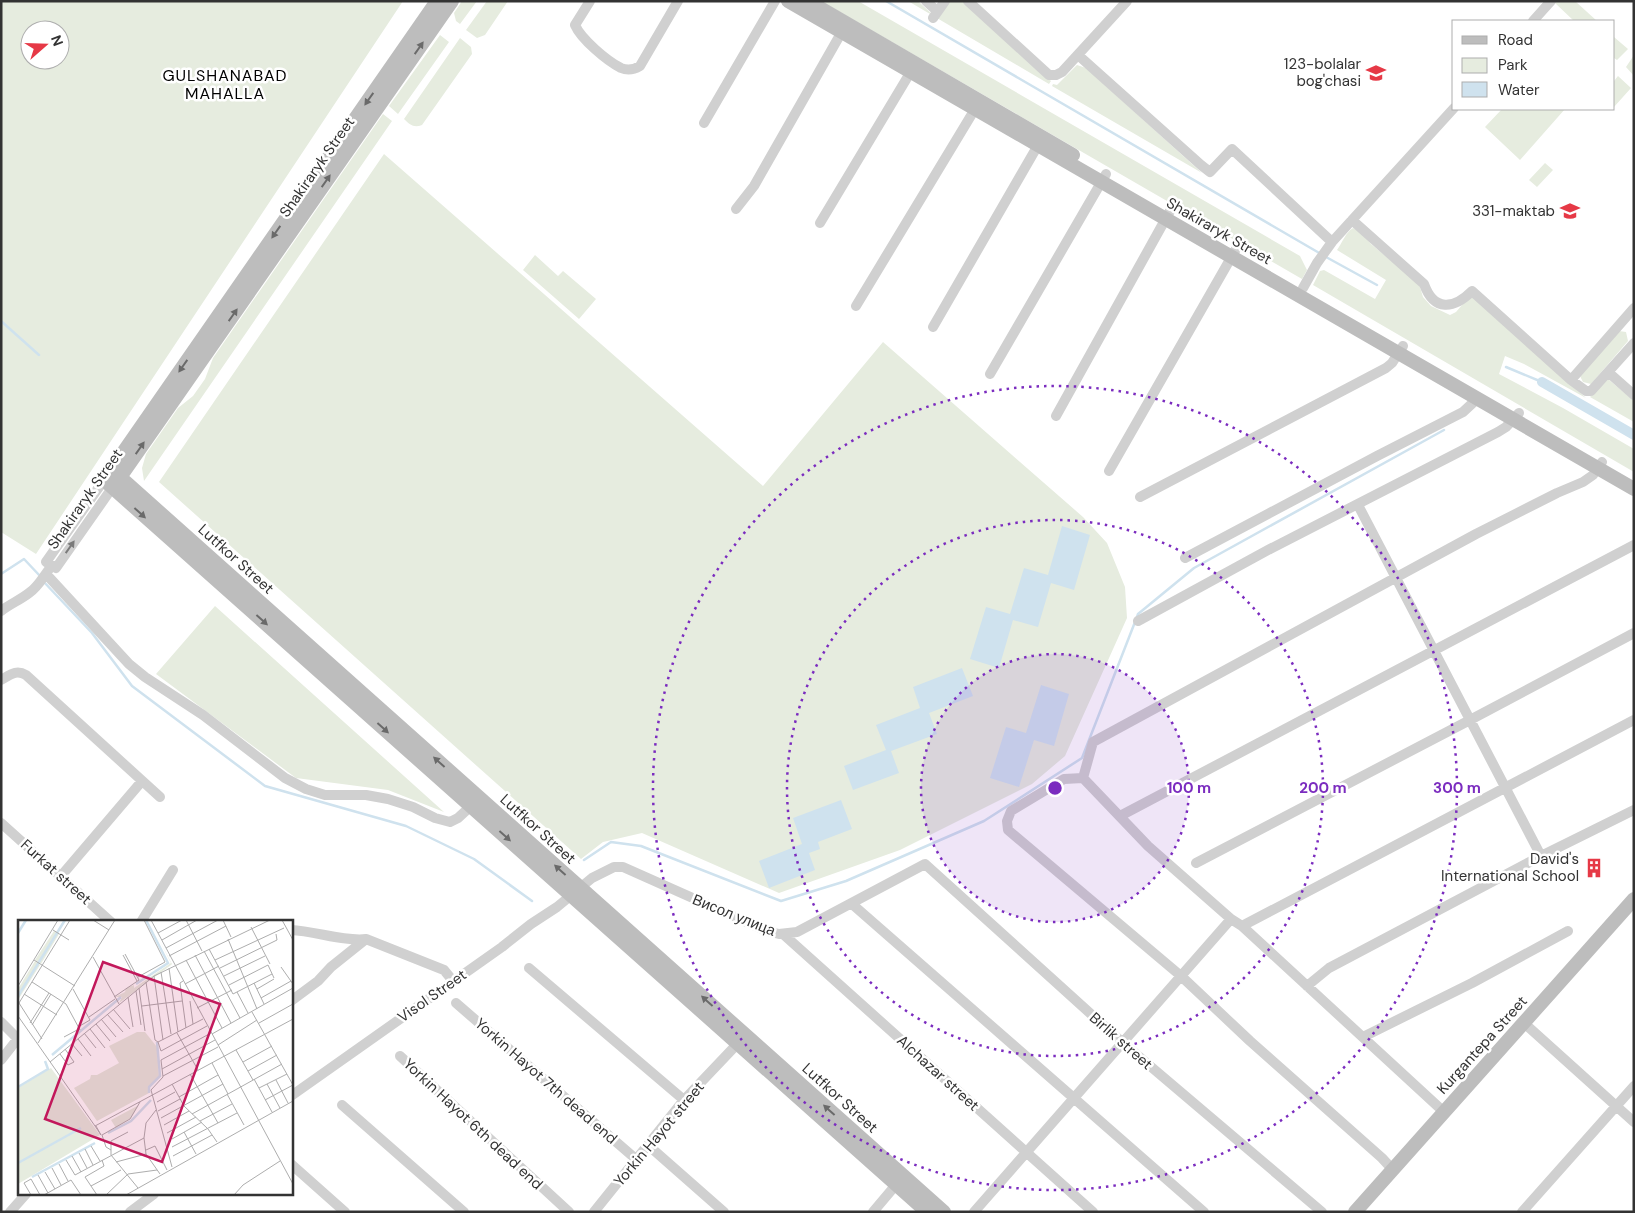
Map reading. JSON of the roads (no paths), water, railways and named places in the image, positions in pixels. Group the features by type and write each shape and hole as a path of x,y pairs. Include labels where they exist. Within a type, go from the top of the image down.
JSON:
{"main road":[{"name":"Shakiraryk Street","path":"112,479 437,1"},
{"name":"Shakiraryk Street","path":"112,479 452,1"},
{"name":"Shakiraryk Street","path":"788,1 844,28 1516,417 1600,465 1634,481"},
{"name":"Shakiraryk Street","path":"808,1 844,28"},
{"name":"Shakiraryk Street","path":"1234,253 1303,288 1477,399 1516,417"},
{"name":"Shakiraryk Street","path":"1600,465 1634,489"},
{"name":"Lutfkor Street","path":"112,479 471,806 576,891"},
{"name":"Lutfkor Street","path":"112,479 900,1180 944,1212"},
{"name":"Kurgantepa Street","path":"1368,1212 1634,899"},
{"name":"Kurgantepa Street","path":"1355,1212 1444,1112 1634,913"},
{"name":"Lutfkor Street","path":"900,1180 928,1212"}],"street":[{"path":"590,1 574,25 578,34 622,68 631,70 640,66 678,1"},
{"path":"704,123 775,1"},
{"path":"926,1 935,14 945,1"},
{"path":"968,1 1049,74 1059,74 1078,56 1127,1"},
{"path":"1534,20 1551,1"},
{"path":"736,208 754,186 844,28"},
{"path":"1078,56 1208,174 1232,149 1330,245"},
{"path":"820,223 913,68"},
{"path":"856,306 978,105"},
{"path":"1303,288 1330,245 1452,110"},
{"path":"933,327 1041,141"},
{"path":"990,374 1104,178"},
{"path":"1056,416 1168,215"},
{"path":"1352,220 1424,284 1432,300 1444,306 1454,304 1463,300 1472,291 1571,380 1589,391 1634,343"},
{"path":"1108,470 1234,253"},
{"path":"1571,380 1634,308"},
{"path":"1140,497 1386,368 1392,364 1401,350"},
{"path":"1608,372 1634,395"},
{"path":"1185,558 1463,412 1477,399"},
{"path":"1138,621 1270,549 1498,432 1516,417"},
{"path":"1084,778 1093,742 1476,534 1583,482 1593,475 1600,465"},
{"name":"Shakiraryk Street","path":"49,570 46,562 112,479"},
{"path":"1358,505 1541,856"},
{"path":"1120,816 1634,544"},
{"path":"1,611 28,594 37,586 49,570 129,664 145,677 203,715 285,778 306,789 325,795 366,796 388,799 450,822 458,818 471,806"},
{"path":"1196,863 1634,633"},
{"path":"1,680 16,672 26,675 160,797"},
{"path":"1242,926 1634,720"},
{"path":"1393,1170 1181,976 1008,830 1006,821 1011,811 1064,779 1084,778 1148,846 1231,919 1242,926 1444,1112"},
{"path":"61,876 142,780"},
{"path":"1307,986 1329,968 1541,856 1634,810"},
{"name":"Furkat street","path":"1,823 109,920"},
{"name":"Висол улица","path":"576,891 592,878 609,869 618,866 623,867 767,931 783,934 797,932 925,864"},
{"name":"Birlik street","path":"925,864 1123,1043 1322,1212"},
{"path":"142,920 173,870"},
{"name":"Visol Street","path":"292,1095 502,947 576,891"},
{"path":"852,904 1204,1212"},
{"path":"974,1212 1231,919"},
{"path":"292,930 358,940 366,939 444,970 453,981"},
{"path":"1363,1037 1472,983 1568,931"},
{"name":"Alchazar street","path":"783,934 1093,1212"},
{"path":"292,1000 318,981 331,967 366,939"},
{"path":"529,968 684,1100"},
{"name":"Yorkin Hayot 7th dead end","path":"456,1003 637,1160"},
{"path":"1,1022 18,1038 1,1060"},
{"path":"1527,1026 1634,1122"},
{"name":"Yorkin Hayot street","path":"594,1212 649,1146 684,1100 742,1040"},
{"name":"Yorkin Hayot 6th dead end","path":"400,1056 569,1212"},
{"path":"1522,1212 1634,1086"},
{"path":"342,1105 464,1212"},
{"path":"649,1146 724,1212"},
{"path":"292,1165 345,1212"},
{"path":"872,1212 900,1180"},
{"path":"10,1212 24,1196"},
{"path":"130,1212 151,1196"}],"water":[{"path":"1062,526 1090,535 1074,590 1051,583 1038,627 1013,620 999,668 970,659 986,607 1010,614 1024,568 1048,575"},
{"path":"962,668 973,696 929,713 937,734 891,751 899,773 853,790 844,766 886,750 876,725 920,708 913,687"},
{"path":"1041,685 1069,694 1054,746 1034,740 1019,787 990,778 1006,727 1026,733"},
{"path":"841,800 852,829 818,842 820,849 809,853 815,870 769,888 759,861 802,844 793,818"}],"waterway":[{"path":"886,1 1321,254"},
{"path":"1326,257 1377,285"},
{"path":"1,321 39,355"},
{"path":"1506,367 1542,382"},
{"path":"1542,382 1634,435"},
{"path":"1137,617 1138,614 1194,568 1444,430"},
{"path":"1,574 24,559 40,576"},
{"path":"43,581 92,633 132,686 265,786 406,826 474,859 532,901"},
{"path":"584,860 611,842 641,846 781,901 846,881 984,821 1082,758 1135,622"}],"place":[{"name":"123-bolalar bog'chasi","path":"1376,73"},
{"name":"331-maktab","path":"1570,211"},
{"name":"David's International School","path":"1594,868"}],"district":[{"name":"GULSHANABAD MAHALLA","path":"225,84"}]}
